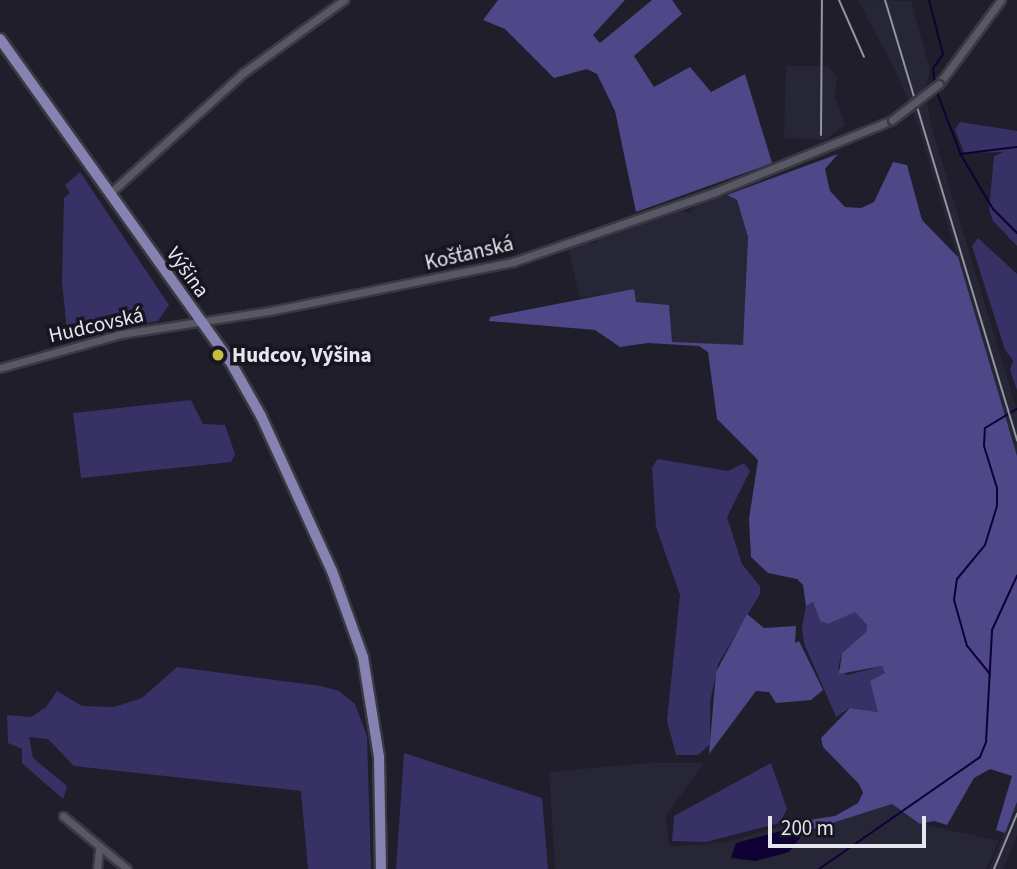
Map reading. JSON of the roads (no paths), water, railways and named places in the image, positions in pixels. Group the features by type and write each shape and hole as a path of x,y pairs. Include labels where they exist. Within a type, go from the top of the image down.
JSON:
{"main road":[{"name":"Výšina","path":"0,39 236,372 324,553 360,649 380,766 381,869"}],"street":[{"path":"109,194 243,73 344,0"},
{"name":"Košťanská","path":"201,323 503,265 735,185 892,120 939,84 1001,0"},
{"name":"Hudcovská","path":"0,368 121,334 201,323"},
{"path":"63,816 99,849 127,869"},
{"path":"97,869 99,849"}],"waterway":[{"path":"929,0 943,54 933,69 935,85"},
{"path":"936,90 961,155 993,209 1017,233"},
{"path":"960,154 1017,147"},
{"path":"990,674 967,646 954,600 957,579 985,545 997,506 997,488 984,446 985,428 1017,409"},
{"path":"819,869 980,757 986,742 992,630 1017,576"}],"railway":[{"path":"821,135 822,0"},
{"path":"839,0 864,57"},
{"path":"885,0 1017,441"},
{"path":"994,869 1017,814"}],"place":[{"name":"Hudcov, Výšina","path":"218,355"}]}
